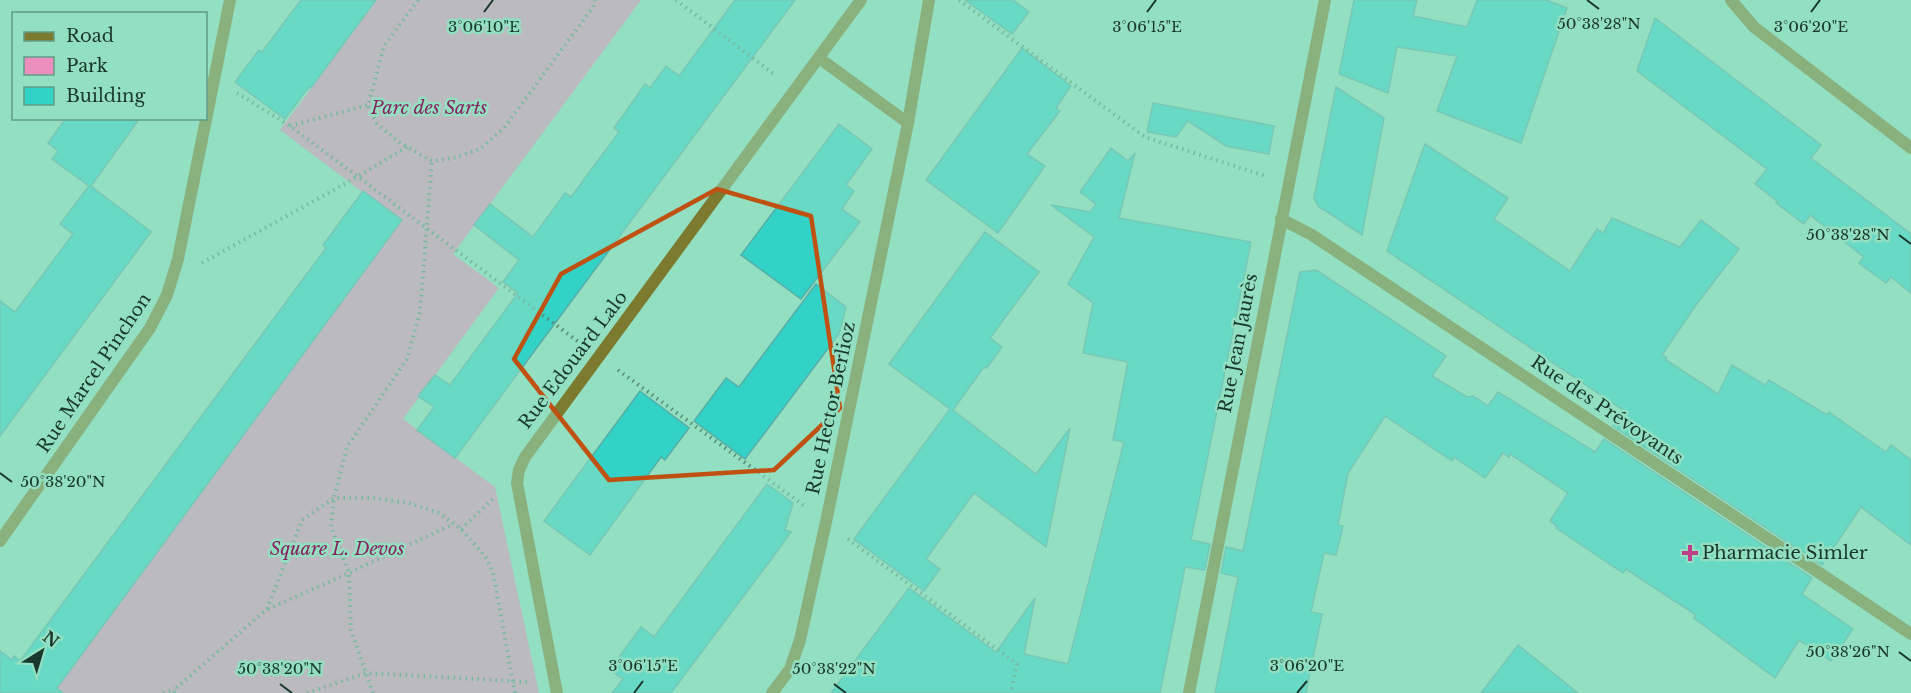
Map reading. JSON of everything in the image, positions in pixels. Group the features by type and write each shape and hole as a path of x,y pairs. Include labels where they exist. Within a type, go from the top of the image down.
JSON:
{"street":[{"name":"Rue Marcel Pinchon","path":"207,113 230,0"},
{"path":"795,90 861,0"},
{"name":"Rue Hector Berlioz","path":"772,693 790,669 800,640 829,511 908,123 929,0"},
{"name":"Rue Jean Jaurès","path":"1189,693 1325,0"},
{"path":"1731,0 1754,27 1911,147"},
{"path":"819,58 908,123"},
{"name":"Rue Edouard Lalo","path":"557,693 517,483 519,470 525,457 598,356 795,90"},
{"name":"Rue Marcel Pinchon","path":"0,541 160,312 174,279 206,120"},
{"name":"Rue des Prévoyants","path":"1281,219 1312,235 1911,634"}],"path":[{"path":"418,0 384,46 368,105 377,124 407,147 432,160 453,158 480,149 504,128 593,7 595,0"},
{"path":"676,0 795,90"},
{"path":"959,0 1145,137 1288,184"},
{"path":"214,78 290,126 598,356"},
{"path":"290,126 368,105"},
{"path":"174,279 407,147"},
{"path":"373,693 351,630 349,573 331,527 334,498 348,447 407,359 420,312 432,160"},
{"path":"461,529 496,496 517,483"},
{"path":"267,609 302,520 334,498 371,498 409,503 438,513 461,529 485,556 493,573 515,693"},
{"path":"164,693 175,691 267,609 453,524"},
{"path":"308,693 366,673 514,682 537,681 553,676"}],"highlighted area":[{"path":"717,189 811,216 840,408 774,470 609,480 514,359 561,274"}],"green space":[{"name":"Square L. Devos","path":"377,0 641,0 453,254 499,288 403,419 495,487 539,693 53,693 401,221 280,130"}],"building":[{"path":"301,0 376,0 311,88 309,87 285,119 235,82 259,50 262,52"},
{"path":"735,0 795,0 455,458 417,430 434,407 418,396 435,375 450,385 518,293 503,282 519,260 474,225 490,204 533,237 565,193 571,197 619,132 614,128 645,84 650,88 666,66 679,76"},
{"path":"965,0 1013,0 1029,12 1012,34"},
{"path":"1354,0 1417,0 1413,16 1467,27 1477,0 1546,0 1567,8 1521,143 1437,111 1457,56 1397,47 1388,93 1339,74"},
{"path":"1655,18 1821,145 1811,158 1911,234 1911,293 1891,277 1886,283 1859,263 1864,257 1810,215 1804,224 1776,203 1778,202 1755,184 1767,169 1637,71"},
{"path":"1022,48 1071,86 1056,108 1060,111 1027,154 1045,166 998,233 926,180"},
{"path":"1336,87 1384,118 1362,235 1318,206 1314,198"},
{"path":"1153,103 1274,126 1269,154 1226,146 1188,121 1176,137 1147,132"},
{"path":"65,120 139,120 91,186 151,232 0,436 0,301 15,312 73,234 60,224 89,186 52,159 58,151 48,143"},
{"path":"839,124 872,149 846,185 854,191 842,209 860,222 801,299 741,255"},
{"path":"1425,144 1508,198 1494,219 1570,271 1597,229 1603,233 1612,218 1680,247 1701,220 1739,249 1696,305 1662,355 1667,358 1666,360 1718,394 1732,365 1765,385 1769,380 1827,415 1829,412 1886,452 1891,445 1911,460 1911,545 1861,507 1822,565 1613,426 1623,410 1387,251"},
{"path":"1111,148 1128,161 1135,153 1119,218 1251,242 1191,540 1210,544 1205,570 1185,567 1160,693 831,693 909,588 996,652 1035,598 1024,654 1068,664 1124,442 1113,440 1128,362 1083,353 1093,303 1068,284 1094,237 1051,205 1090,212 1096,204 1080,192"},
{"path":"363,191 402,220 57,688 63,693 0,693 0,651 12,660 14,656 20,661 326,248 323,245"},
{"path":"985,232 1039,272 990,338 1002,347 987,368 984,367 953,410 1036,474 1070,428 1046,547 974,493 926,559 940,569 924,591 854,539 950,409 889,364"},
{"path":"1316,270 1446,356 1432,376 1467,397 1473,396 1488,406 1498,392 1595,452 1604,439 1812,578 1802,594 1853,629 1831,661 1799,640 1775,678 1694,618 1696,615 1626,569 1623,573 1556,528 1557,526 1550,521 1568,493 1510,454 1509,457 1503,453 1485,478 1454,457 1452,461 1385,416 1348,473 1338,525 1343,526 1336,555 1324,553 1311,612 1322,614 1306,693 1215,693 1238,577 1221,573 1226,547 1243,551 1300,272"},
{"path":"816,284 846,307 839,334 745,459 694,421 726,378 739,387"},
{"path":"640,391 689,428 665,460 661,457 590,555 544,521"},
{"path":"767,484 793,503 785,530 791,532 773,557 671,693 612,693 623,679 610,670 641,627 654,637"},
{"path":"1518,645 1578,693 1481,693"}],"place":[{"name":"Pharmacie Simler","path":"1690,553"}],"park label":[{"name":"Parc des Sarts","path":"429,108"}]}
